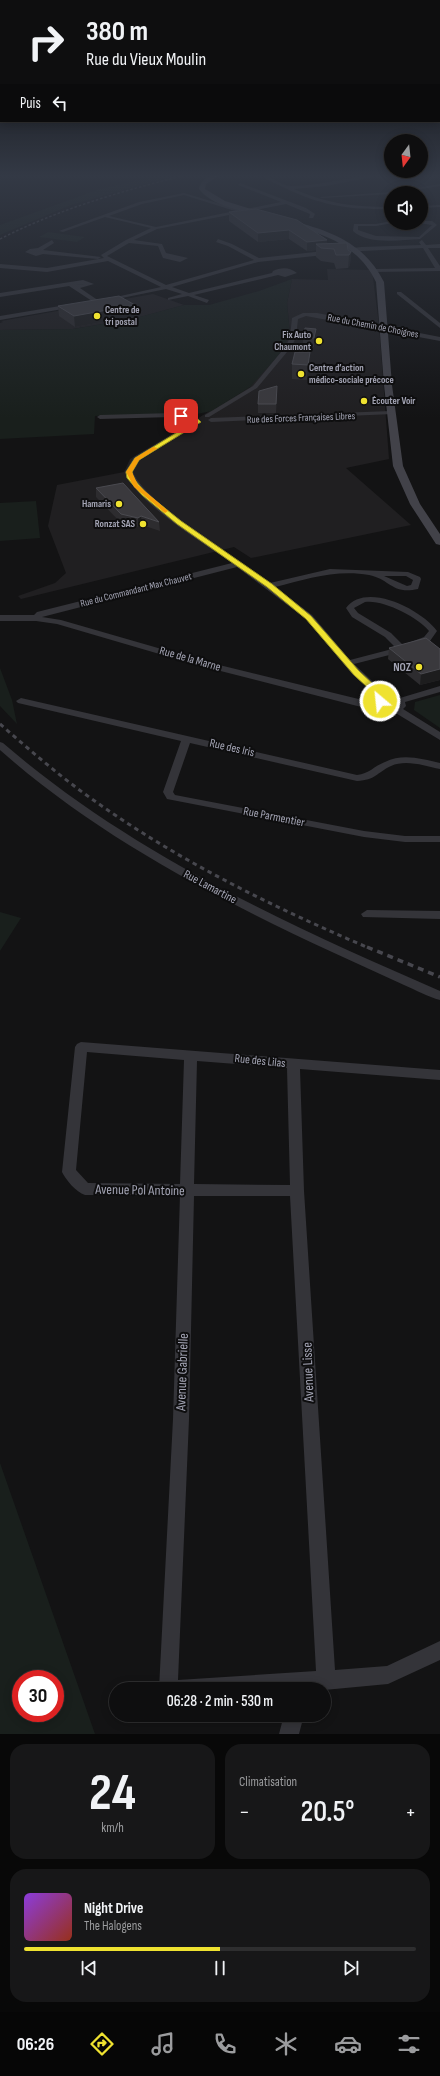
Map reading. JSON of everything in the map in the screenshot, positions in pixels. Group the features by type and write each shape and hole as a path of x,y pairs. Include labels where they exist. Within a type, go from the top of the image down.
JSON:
{"street":[{"path":"81,256 106,259"},
{"path":"102,256 166,287 207,300"},
{"path":"250,256 258,260"},
{"path":"0,318 97,302 166,287 258,260 298,256"},
{"path":"364,256 369,260 376,271 380,282 391,414 398,466 414,504 440,542"},
{"path":"431,256 440,269"},
{"path":"0,266 47,270 106,259"},
{"path":"376,271 440,269"},
{"path":"170,299 276,274"},
{"path":"0,295 73,286 97,302"},
{"path":"399,293 440,326"},
{"name":"Rue du Chemin de Choignes","path":"209,418 255,387 289,346 293,337 295,318 305,314 372,325 440,339"},
{"name":"Rue des Forces Françaises Libres","path":"209,418 391,414"},
{"path":"100,417 173,415 196,420 209,418"},
{"path":"196,420 137,459 129,472 130,478 144,494 179,522 270,586 309,617 382,702"},
{"name":"Rue du Commandant Max Chauvet","path":"36,618 40,614 238,564"},
{"path":"270,586 330,571 371,572 408,574 417,579 417,583 415,587 406,589 371,572"},
{"path":"348,663 402,649 427,640 432,631 430,626 424,620 378,600 366,599 354,602 350,608 355,615 388,635 402,649"},
{"name":"Rue de la Marne","path":"0,618 36,618 85,629 200,663 369,706 392,698 398,705"},
{"path":"398,705 440,689"},
{"name":"Rue des Iris","path":"21,701 357,778 369,778 392,762 408,760 440,766"},
{"path":"398,705 440,737"},
{"name":"Rue Parmentier","path":"187,738 168,792 171,797 364,834 405,839 440,839"},
{"name":"Rue Lamartine","path":"0,745 20,763 68,799 165,862 215,890 276,920 440,996"},
{"path":"367,914 440,916"},
{"name":"Rue des Lilas","path":"81,1047 440,1075"},
{"name":"Avenue Pol Antoine","path":"81,1047 69,1172 86,1189 297,1191"},
{"name":"Avenue Gabrielle","path":"168,1682 181,1419 191,1055"},
{"name":"Avenue Lisse","path":"293,1064 297,1191 306,1325 313,1482 326,1680"},
{"path":"318,1682 388,1675 440,1650"},
{"path":"289,1734 292,1722"}],"shaded area":[{"path":"327,269 372,270 379,325 389,459 346,468 411,525 251,558 234,547 21,599 18,596 55,583 66,573 48,526 57,485 124,472 130,459 250,387 290,335 287,303 292,279 328,280"},
{"path":"292,279 287,303 290,334 279,355 250,387 212,411 197,414 95,416 94,434 0,439 0,330 73,329 132,319 184,305 209,305 259,291"},
{"path":"153,294 184,305 133,319 73,329 0,330 0,323 3,322 1,321"},
{"path":"36,501 40,538 0,541 0,503"},
{"path":"0,668 12,700 17,724 0,706"},
{"path":"440,695 440,728 414,710 415,702"},
{"path":"0,912 21,918 0,951"},
{"path":"0,1463 95,1734 0,1734"}],"building":[{"path":"119,296 135,305 74,316 58,306"},
{"path":"305,328 316,329 314,338 303,338"},
{"path":"295,352 310,352 308,365 292,364"},
{"path":"277,386 276,404 258,404 259,391"},
{"path":"123,483 159,522 141,516 138,518 121,514 96,488"},
{"path":"426,638 440,649 440,669 421,674 389,648"}],"railway":[{"path":"0,724 48,766 86,795 163,846 264,900 369,948"},
{"path":"367,947 440,977"}],"slow traffic":[{"path":"155,448 137,459 133,463 129,472 130,478 136,486 165,511"}],"place":[{"name":"Centre de tri postal","path":"97,316"},
{"name":"Fix Auto Chaumont","path":"319,341"},
{"name":"Centre d’action médico-sociale précoce","path":"301,374"},
{"name":"Écouter Voir","path":"364,401"},
{"name":"Hamaris","path":"119,504"},
{"name":"Ronzat SAS","path":"143,524"},
{"name":"NOZ","path":"419,667"}],"route":[{"path":"181,416 194,418 193,420 198,422 137,459 133,463 129,472 130,478 144,494 179,522 270,586 309,617 356,673 385,698 380,701"}]}
